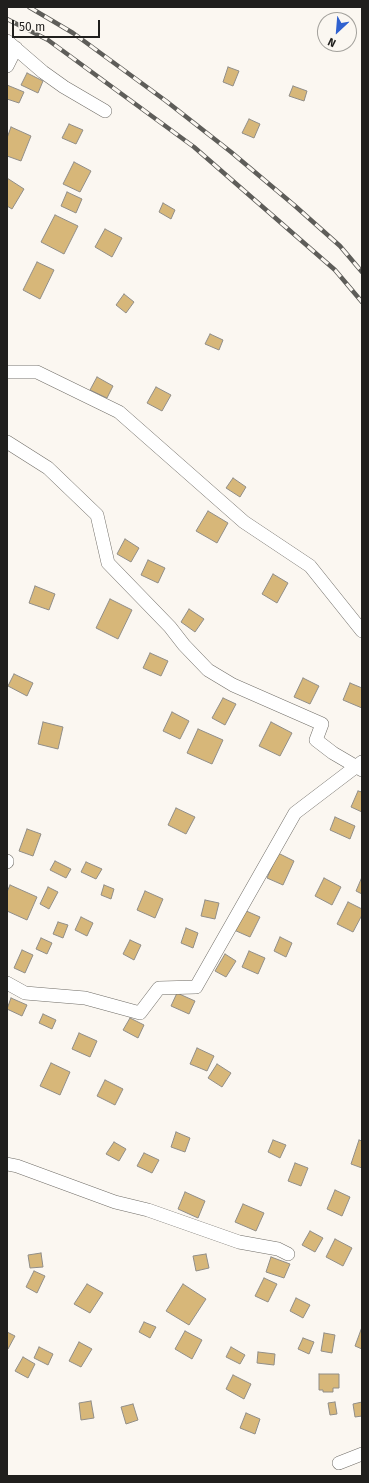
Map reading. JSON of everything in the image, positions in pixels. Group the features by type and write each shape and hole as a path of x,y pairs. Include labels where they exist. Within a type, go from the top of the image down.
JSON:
{"street":[{"path":"7,66 12,45 43,72 64,87 106,111"},
{"path":"7,372 37,372 119,412 244,522 310,566 362,631"},
{"path":"7,442 48,468 97,515 108,563 170,627 184,645 208,670 233,685 322,724 316,740 333,753 360,766 295,813 196,987 159,988 140,1013 85,998 25,993 7,983"},
{"path":"7,1164 115,1202 168,1216 239,1242 278,1250 288,1254"},
{"path":"338,1463 362,1454"}],"building":[{"path":"228,67 239,71 233,86 223,82"},
{"path":"27,73 43,81 38,93 21,85"},
{"path":"7,85 24,92 19,103 7,99"},
{"path":"293,86 307,91 304,101 289,96"},
{"path":"249,119 260,124 254,138 242,133"},
{"path":"69,124 83,130 76,144 62,138"},
{"path":"11,127 31,136 21,161 7,156 7,138"},
{"path":"74,162 91,171 80,192 63,184"},
{"path":"7,178 24,189 12,209 7,206"},
{"path":"67,192 82,199 76,213 61,206"},
{"path":"163,203 175,210 171,219 159,212"},
{"path":"55,215 78,226 64,254 41,242"},
{"path":"105,229 122,238 112,257 95,247"},
{"path":"37,262 54,270 40,299 23,290"},
{"path":"124,294 134,302 126,313 116,305"},
{"path":"210,334 223,340 219,350 205,344"},
{"path":"97,377 113,386 107,398 90,390"},
{"path":"156,387 171,395 162,411 147,403"},
{"path":"233,478 246,487 240,497 226,488"},
{"path":"208,511 228,523 217,543 196,531"},
{"path":"125,539 139,548 131,562 117,554"},
{"path":"148,560 165,568 158,583 141,575"},
{"path":"273,574 288,583 277,603 262,594"},
{"path":"35,586 55,594 49,610 29,603"},
{"path":"110,599 132,610 118,639 96,628"},
{"path":"189,609 204,619 195,632 181,622"},
{"path":"150,653 168,661 161,676 143,668"},
{"path":"14,674 33,683 27,696 8,686"},
{"path":"303,678 319,686 310,704 294,697"},
{"path":"350,683 362,688 362,708 343,700"},
{"path":"223,698 236,704 225,725 212,718"},
{"path":"172,712 189,721 180,739 163,731"},
{"path":"43,722 63,727 58,749 38,744"},
{"path":"271,722 292,733 280,756 259,746"},
{"path":"198,729 223,740 212,764 187,753"},
{"path":"358,791 362,792 362,812 351,807"},
{"path":"176,808 195,817 186,834 168,825"},
{"path":"335,817 355,826 350,839 330,830"},
{"path":"27,829 41,834 33,856 19,851"},
{"path":"278,853 294,861 283,885 267,878"},
{"path":"55,861 71,869 66,878 50,870"},
{"path":"86,862 102,869 96,879 81,872"},
{"path":"362,877 362,894 356,891"},
{"path":"324,878 341,887 332,905 315,896"},
{"path":"10,885 37,897 27,920 7,911 7,892"},
{"path":"104,885 114,889 111,899 101,895"},
{"path":"48,887 58,892 49,909 40,904"},
{"path":"145,891 163,899 155,918 137,910"},
{"path":"205,900 219,903 215,919 201,916"},
{"path":"348,902 362,909 362,915 353,932 337,924"},
{"path":"244,910 260,917 250,937 234,930"},
{"path":"81,917 93,923 87,936 75,930"},
{"path":"58,922 68,925 63,938 53,934"},
{"path":"186,928 198,933 193,948 181,943"},
{"path":"280,937 292,943 286,957 274,951"},
{"path":"41,938 52,943 47,954 36,949"},
{"path":"130,940 141,945 134,960 123,954"},
{"path":"22,950 33,955 25,973 14,968"},
{"path":"249,951 265,958 258,974 242,967"},
{"path":"225,954 236,961 226,977 215,971"},
{"path":"177,993 195,1001 189,1014 171,1006"},
{"path":"11,998 27,1005 22,1016 7,1009"},
{"path":"43,1014 56,1020 52,1029 39,1023"},
{"path":"130,1018 144,1025 138,1038 123,1030"},
{"path":"79,1033 97,1041 90,1057 72,1049"},
{"path":"197,1048 214,1056 207,1071 190,1064"},
{"path":"51,1063 70,1072 60,1095 40,1086"},
{"path":"217,1064 231,1073 222,1087 208,1078"},
{"path":"105,1080 123,1089 115,1105 97,1096"},
{"path":"176,1132 190,1138 185,1152 171,1147"},
{"path":"273,1140 286,1145 280,1158 268,1152"},
{"path":"359,1140 362,1141 362,1168 351,1164"},
{"path":"114,1142 126,1149 119,1161 106,1154"},
{"path":"144,1153 159,1160 152,1173 137,1166"},
{"path":"295,1163 308,1168 301,1186 288,1181"},
{"path":"335,1190 350,1197 342,1216 327,1209"},
{"path":"185,1192 205,1201 198,1218 178,1209"},
{"path":"243,1204 264,1213 256,1231 235,1222"},
{"path":"310,1231 323,1238 315,1252 302,1245"},
{"path":"335,1239 352,1248 343,1266 326,1257"},
{"path":"41,1253 43,1267 30,1268 28,1255"},
{"path":"206,1254 209,1268 196,1271 193,1256"},
{"path":"271,1257 290,1264 284,1278 266,1272"},
{"path":"34,1271 45,1276 37,1293 26,1287"},
{"path":"264,1278 277,1284 268,1302 255,1296"},
{"path":"87,1284 103,1293 90,1313 74,1304"},
{"path":"183,1284 206,1299 189,1325 166,1311"},
{"path":"296,1298 310,1305 303,1318 290,1311"},
{"path":"144,1322 156,1327 150,1338 139,1332"},
{"path":"362,1327 362,1349 355,1346"},
{"path":"185,1331 202,1340 192,1359 175,1349"},
{"path":"7,1332 15,1336 8,1349 7,1349"},
{"path":"324,1333 335,1335 332,1353 321,1351"},
{"path":"303,1338 314,1342 309,1354 298,1349"},
{"path":"79,1342 92,1349 81,1367 69,1361"},
{"path":"39,1347 53,1354 48,1365 34,1358"},
{"path":"231,1347 245,1355 240,1364 226,1357"},
{"path":"258,1352 275,1354 274,1365 257,1363"},
{"path":"23,1357 35,1364 28,1378 15,1371"},
{"path":"319,1374 339,1374 339,1388 333,1388 333,1392 323,1392 323,1390 319,1390"},
{"path":"233,1375 251,1384 244,1399 226,1389"},
{"path":"91,1401 94,1418 81,1420 79,1403"},
{"path":"335,1402 337,1414 330,1415 328,1403"},
{"path":"362,1402 362,1416 355,1417 353,1404"},
{"path":"133,1404 138,1420 126,1424 121,1407"},
{"path":"246,1413 260,1419 255,1434 240,1428"}],"railway":[{"path":"29,7 73,33 166,101 231,152 340,246 362,272"},
{"path":"7,19 48,40 194,147 335,270 362,302"}]}
